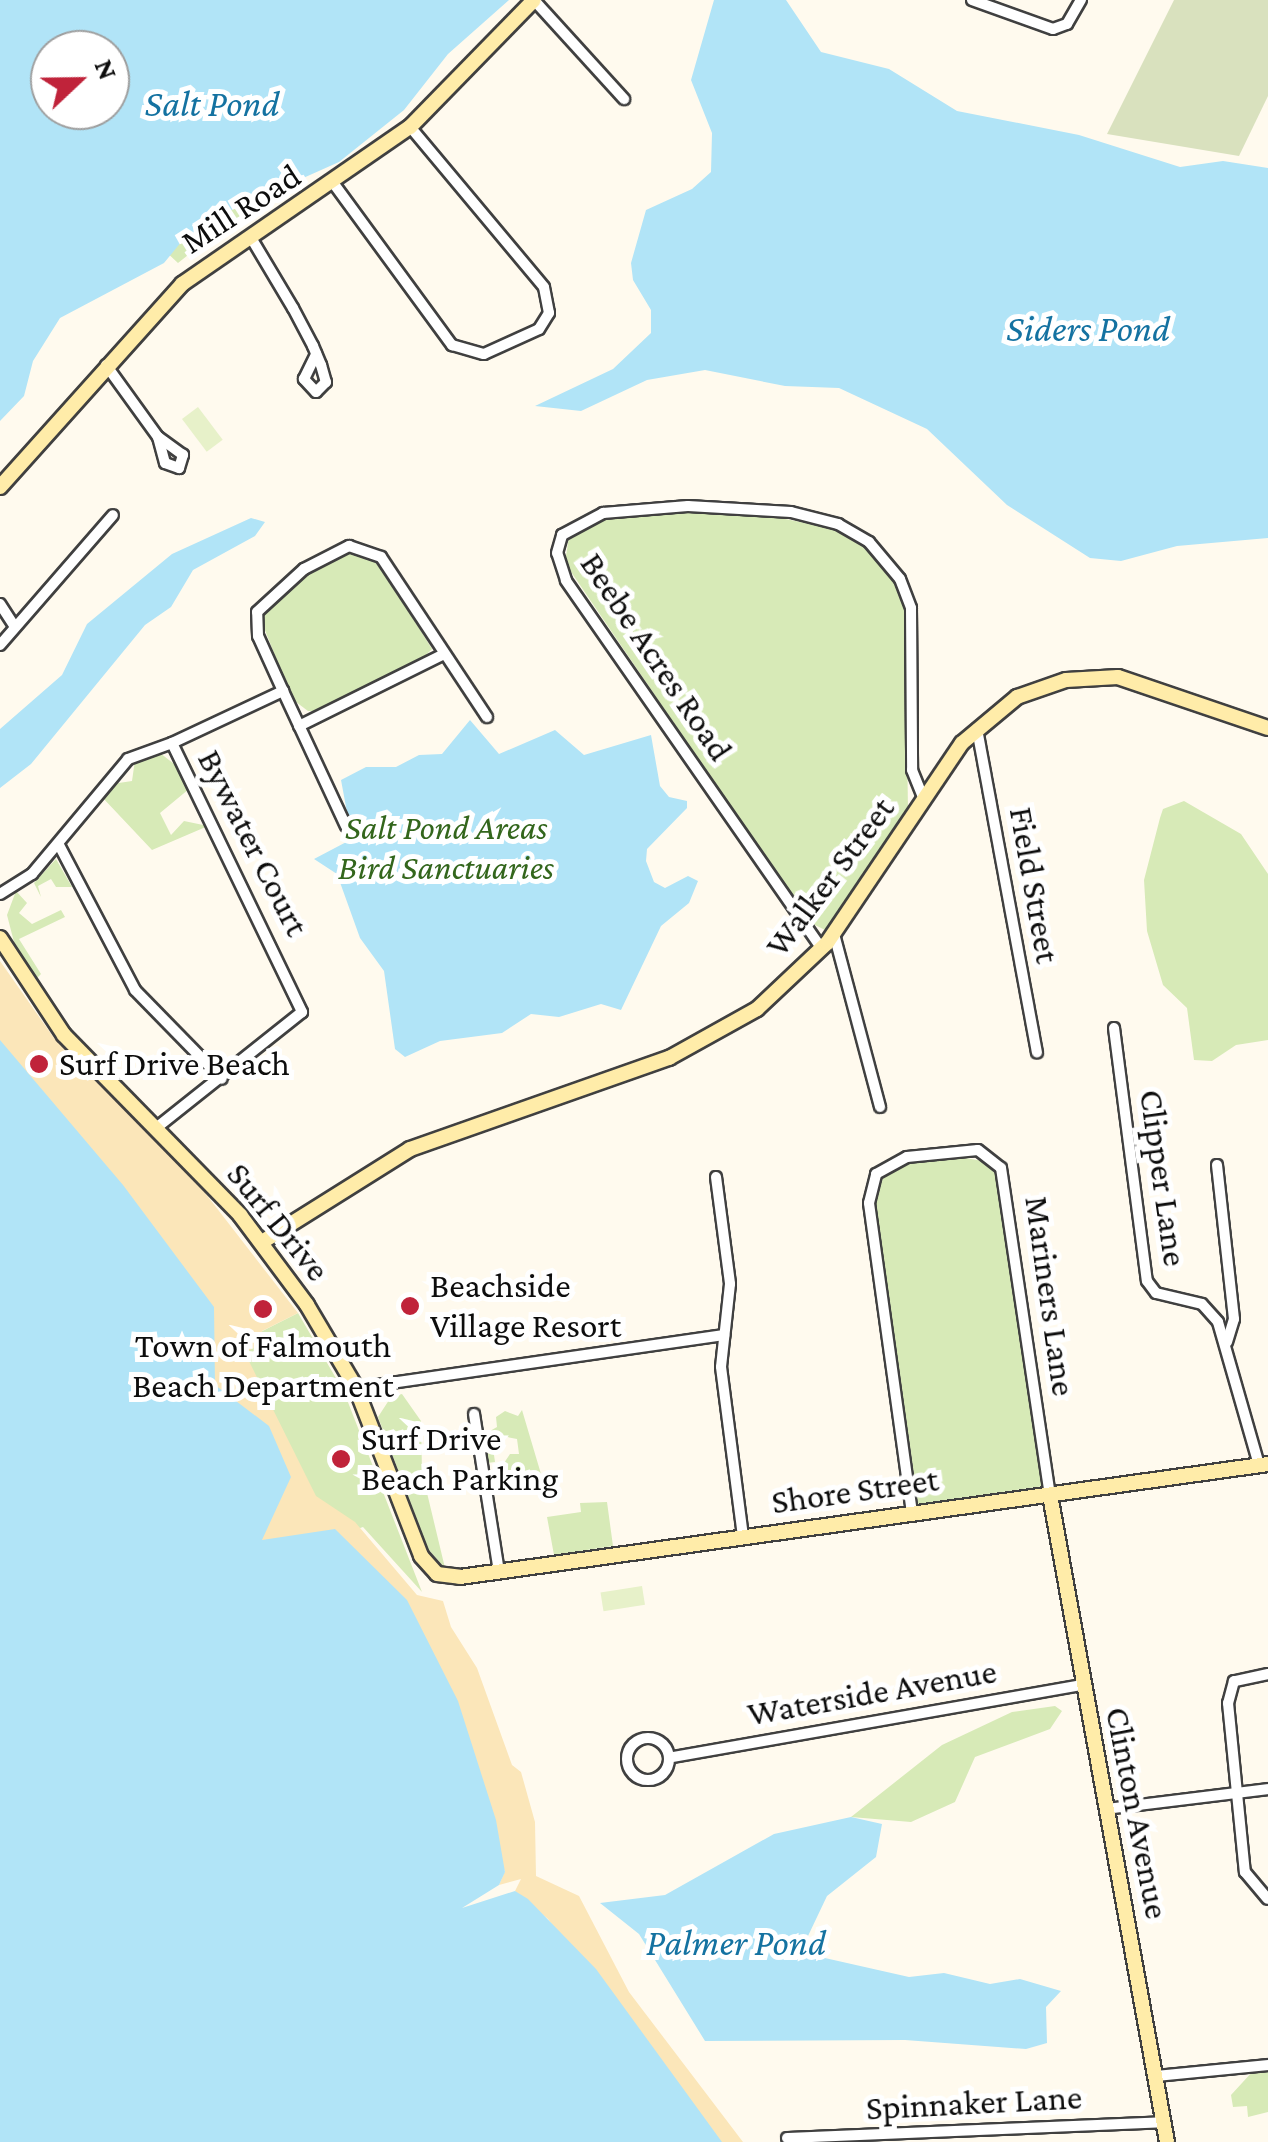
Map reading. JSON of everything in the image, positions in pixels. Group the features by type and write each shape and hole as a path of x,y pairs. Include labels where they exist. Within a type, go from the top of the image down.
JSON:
{"street":[{"path":"534,0 624,99"},
{"name":"Mill Road","path":"0,487 182,284 334,184 410,127 534,0"},
{"path":"972,0 1053,28 1067,24 1081,0"},
{"path":"334,184 452,345 484,354 539,328 550,313 544,288 410,127"},
{"path":"250,236 316,354"},
{"path":"106,366 158,437"},
{"name":"Beebe Acres Road","path":"822,949 566,580 557,554 562,535 603,512 688,506 814,517 869,542 900,579 911,608 912,770 924,800"},
{"path":"0,646 113,515"},
{"path":"346,826 258,636 257,612 304,569 341,546 364,548 381,558 487,717"},
{"path":"0,604 15,627"},
{"path":"299,726 444,654"},
{"name":"Walker Street","path":"262,1242 410,1149 694,1047 757,1009 834,934 976,728 1026,693 1099,676 1152,684 1268,728"},
{"path":"172,744 283,691"},
{"name":"Field Street","path":"976,728 1037,1052"},
{"name":"Bywater Court","path":"0,894 26,880 128,759 172,744 302,1008 295,1023 156,1128"},
{"path":"59,845 135,990 222,1079"},
{"path":"834,934 880,1107"},
{"name":"Surf Drive","path":"0,938 50,1018 262,1242 356,1388 420,1556 434,1573 450,1577"},
{"name":"Clipper Lane","path":"1114,1028 1148,1281 1156,1293 1202,1304 1227,1344 1264,1464"},
{"name":"Mariners Lane","path":"912,1513 869,1203 876,1174 907,1156 978,1150 1001,1168 1050,1495"},
{"path":"1218,1165 1234,1318 1227,1344"},
{"path":"716,1176 730,1284 722,1378 743,1538"},
{"path":"356,1388 724,1335"},
{"path":"474,1414 499,1571"},
{"name":"Shore Street","path":"450,1577 1264,1464"},
{"name":"Clinton Avenue","path":"1050,1495 1167,2142"},
{"path":"1268,1674 1243,1678 1231,1688 1245,1872 1268,1899"},
{"name":"Waterside Avenue","path":"673,1758 658,1741 644,1739 628,1760 632,1773 650,1780 673,1758 1082,1685"},
{"path":"1106,1809 1268,1789"},
{"path":"1156,2076 1268,2064"},
{"name":"Spinnaker Lane","path":"787,2138 991,2136 1164,2122"}],"green space":[{"path":"1174,0 1268,0 1268,96 1239,156 1107,134"},
{"path":"272,180 282,198 217,232 178,263 164,250"},
{"path":"198,407 223,440 207,452 182,419"},
{"path":"676,512 775,517 831,528 868,548 893,576 905,603 908,811 827,931 809,922 565,563 569,536 593,520"},
{"path":"347,550 375,557 432,649 419,662 321,711 308,711 292,699 261,620 269,604 324,559"},
{"path":"160,753 178,767 189,789 160,813 171,835 184,821 208,826 152,850 102,797 112,784 132,781 135,760"},
{"path":"1184,801 1241,834 1268,874 1268,1040 1236,1045 1212,1061 1194,1060 1187,1008 1163,985 1147,931 1144,880 1160,818 1163,809"},
{"path":"56,859 72,887 56,887 51,879 38,886 41,897 34,883"},
{"path":"16,891 27,903 19,913 32,924 61,910 65,917 19,939 41,974 34,981 15,946 7,915"},
{"path":"959,1157 983,1161 999,1177 1044,1486 918,1504 875,1198 882,1177 906,1163"},
{"path":"298,1313 344,1392 422,1592 363,1527 253,1565 195,1365"},
{"path":"402,1394 421,1421 422,1472 445,1568 428,1549 378,1417 391,1397"},
{"path":"522,1410 541,1474 506,1479 500,1469 510,1454 519,1454 517,1439 497,1435 492,1441 495,1462 487,1463 483,1435 497,1427 496,1417 505,1411 518,1416"},
{"path":"607,1502 613,1546 554,1555 547,1517 581,1512 580,1503"},
{"path":"642,1586 645,1605 603,1611 601,1593"},
{"path":"1055,1706 1062,1711 1050,1729 975,1757 955,1802 911,1822 851,1817 942,1745 1012,1712"},
{"path":"1268,2070 1268,2112 1248,2117 1247,2106 1233,2107 1231,2095 1253,2071"}],"sand":[{"path":"0,961 54,1038 195,1180 298,1313 262,1331 265,1341 245,1353 316,1496 355,1522 417,1595 443,1601 451,1627 477,1668 512,1765 521,1772 535,1822 536,1876 579,1896 629,1992 743,2142 711,2142 548,1919 515,1891 521,1879 499,1885 505,1871 304,1535 262,1544 0,1090"}],"water":[{"name":"Salt Pond","path":"0,0 509,0 448,54 404,110 339,162 218,216 182,241 164,263 60,318 33,361 24,396 0,421"},
{"name":"Siders Pond","path":"714,0 786,0 821,52 889,69 957,111 1079,135 1180,167 1223,161 1268,168 1268,538 1177,546 1121,561 1090,558 1007,505 927,429 839,388 785,386 705,370 647,380 581,411 535,406 613,369 651,333 651,310 633,280 631,263 646,210 692,189 711,172 712,133 691,80"},
{"path":"251,518 265,522 255,536 193,570 171,607 145,625 31,764 0,788 0,729 62,675 87,624 172,554"},
{"name":"Salt Pond Areas Bird Sanctuaries","path":"470,720 499,754 555,730 584,755 651,735 660,786 669,797 687,801 687,808 647,849 646,861 654,882 665,888 688,876 698,881 689,903 661,926 621,1010 601,1004 559,1017 531,1014 502,1033 440,1041 405,1057 395,1049 384,971 360,938 337,874 314,859 352,839 341,780 366,767 396,767 419,755 442,754"},
{"path":"0,1040 123,1185 214,1307 215,1385 269,1426 291,1477 262,1540 335,1529 407,1600 458,1701 496,1820 505,1872 499,1885 462,1908 515,1891 528,1899 596,1969 722,2142 0,2142"},
{"name":"Palmer Pond","path":"851,1817 882,1824 876,1857 827,1896 808,1936 816,1956 909,1977 944,1973 990,1984 1020,1979 1061,1991 1046,2007 1047,2043 1026,2049 905,2040 705,2041 639,1934 600,1903 665,1895 774,1834"}],"place":[{"name":"Surf Drive Beach","path":"39,1064"},
{"name":"Beachside Village Resort","path":"410,1306"},
{"name":"Town of Falmouth Beach Department","path":"263,1309"},
{"name":"Surf Drive Beach Parking","path":"341,1459"}]}
